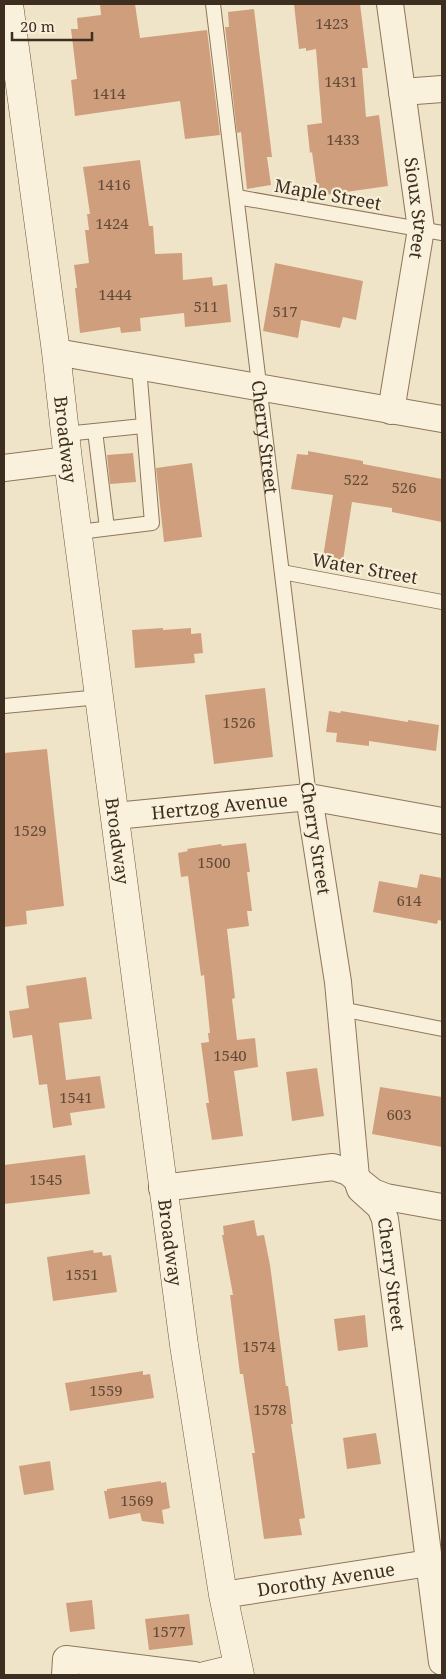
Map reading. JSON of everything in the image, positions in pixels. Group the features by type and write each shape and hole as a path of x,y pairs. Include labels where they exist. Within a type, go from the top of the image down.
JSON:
{"main road":[{"name":"Broadway","path":"9,4 56,352 162,1188 184,1345 223,1595 239,1671"}],"street":[{"name":"Sioux Street","path":"390,4 402,92 432,231 391,411"},
{"path":"402,92 442,89"},
{"path":"56,352 442,419"},
{"path":"4,468 67,447"},
{"name":"Hertzog Avenue","path":"115,816 309,797 442,820"},
{"name":"Cherry Street","path":"309,797 341,1009 356,1177 360,1189 380,1207 384,1219 433,1522 429,1563 442,1662"},
{"path":"162,1188 333,1167 348,1172 373,1192 386,1197 442,1207"},
{"name":"Dorothy Avenue","path":"223,1595 429,1563"},
{"path":"66,1667 194,1675"},
{"path":"204,1675 239,1671"}],"lane":[{"name":"Cherry Street","path":"213,4 309,797"},
{"name":"Maple Street","path":"237,197 432,231"},
{"path":"78,532 152,523 139,367"},
{"path":"67,447 95,431 143,426"},
{"path":"95,431 107,528"},
{"name":"Water Street","path":"282,572 442,602"},
{"path":"4,706 100,697"},
{"path":"341,1009 442,1029"}],"building":[{"path":"100,4 135,4 140,38 207,30 220,135 185,139 180,101 75,116 71,80 77,79 71,29 78,29 77,18 101,15"},
{"path":"294,4 360,4 368,68 362,68 366,117 379,115 388,186 318,196 307,125 322,123 316,49 306,51 306,48 299,49"},
{"path":"254,9 272,157 267,157 271,185 247,189 241,132 237,133 225,27 229,27 228,12"},
{"path":"140,160 149,226 153,226 155,254 182,253 183,280 212,277 213,286 227,284 231,322 185,327 184,313 140,318 141,331 121,333 120,327 80,333 74,265 89,263 85,230 89,230 87,214 90,214 83,167"},
{"path":"275,263 363,281 356,320 343,317 340,328 301,320 298,338 263,331"},
{"path":"308,451 442,479 442,522 392,512 392,508 352,502 342,567 322,563 333,495 291,489 297,454 308,455"},
{"path":"133,453 136,482 110,484 107,455"},
{"path":"192,463 202,537 164,542 156,468"},
{"path":"163,628 163,630 191,628 191,634 201,633 203,653 194,654 195,663 135,668 132,630"},
{"path":"265,688 273,757 214,764 205,695"},
{"path":"329,711 340,713 341,711 439,725 436,751 369,741 369,746 336,742 337,733 326,732"},
{"path":"47,749 64,906 26,911 27,924 4,927 4,753"},
{"path":"246,843 250,872 247,872 252,911 247,911 249,926 227,929 235,998 232,999 237,1040 255,1038 258,1067 234,1071 243,1136 212,1140 206,1103 209,1103 201,1043 209,1042 208,1033 210,1033 204,975 201,976 188,876 181,877 178,853 188,851 187,849 221,844 222,846"},
{"path":"420,874 442,878 442,921 438,920 437,924 373,912 379,881 417,888"},
{"path":"86,977 92,1019 59,1023 66,1080 100,1076 105,1108 70,1113 72,1125 53,1128 47,1084 39,1085 32,1035 13,1038 9,1011 29,1008 26,986"},
{"path":"317,1068 324,1116 292,1121 286,1072"},
{"path":"380,1087 442,1097 442,1147 372,1134"},
{"path":"85,1155 90,1194 4,1204 4,1165"},
{"path":"254,1220 257,1236 264,1235 270,1265 305,1518 299,1519 302,1535 264,1539 252,1453 255,1453 243,1374 240,1374 230,1295 233,1295 222,1235 224,1235 223,1226"},
{"path":"93,1250 94,1253 102,1252 103,1256 111,1255 117,1292 53,1301 47,1257"},
{"path":"365,1315 368,1347 338,1351 334,1319"},
{"path":"143,1371 143,1375 150,1374 154,1398 70,1411 65,1383"},
{"path":"376,1433 381,1464 347,1469 343,1438"},
{"path":"50,1461 54,1490 24,1495 19,1466"},
{"path":"161,1481 161,1483 166,1482 170,1508 162,1510 164,1524 142,1521 140,1513 109,1519 104,1491"},
{"path":"92,1600 95,1629 70,1632 66,1603"},
{"path":"189,1614 193,1645 149,1650 145,1619"}]}
